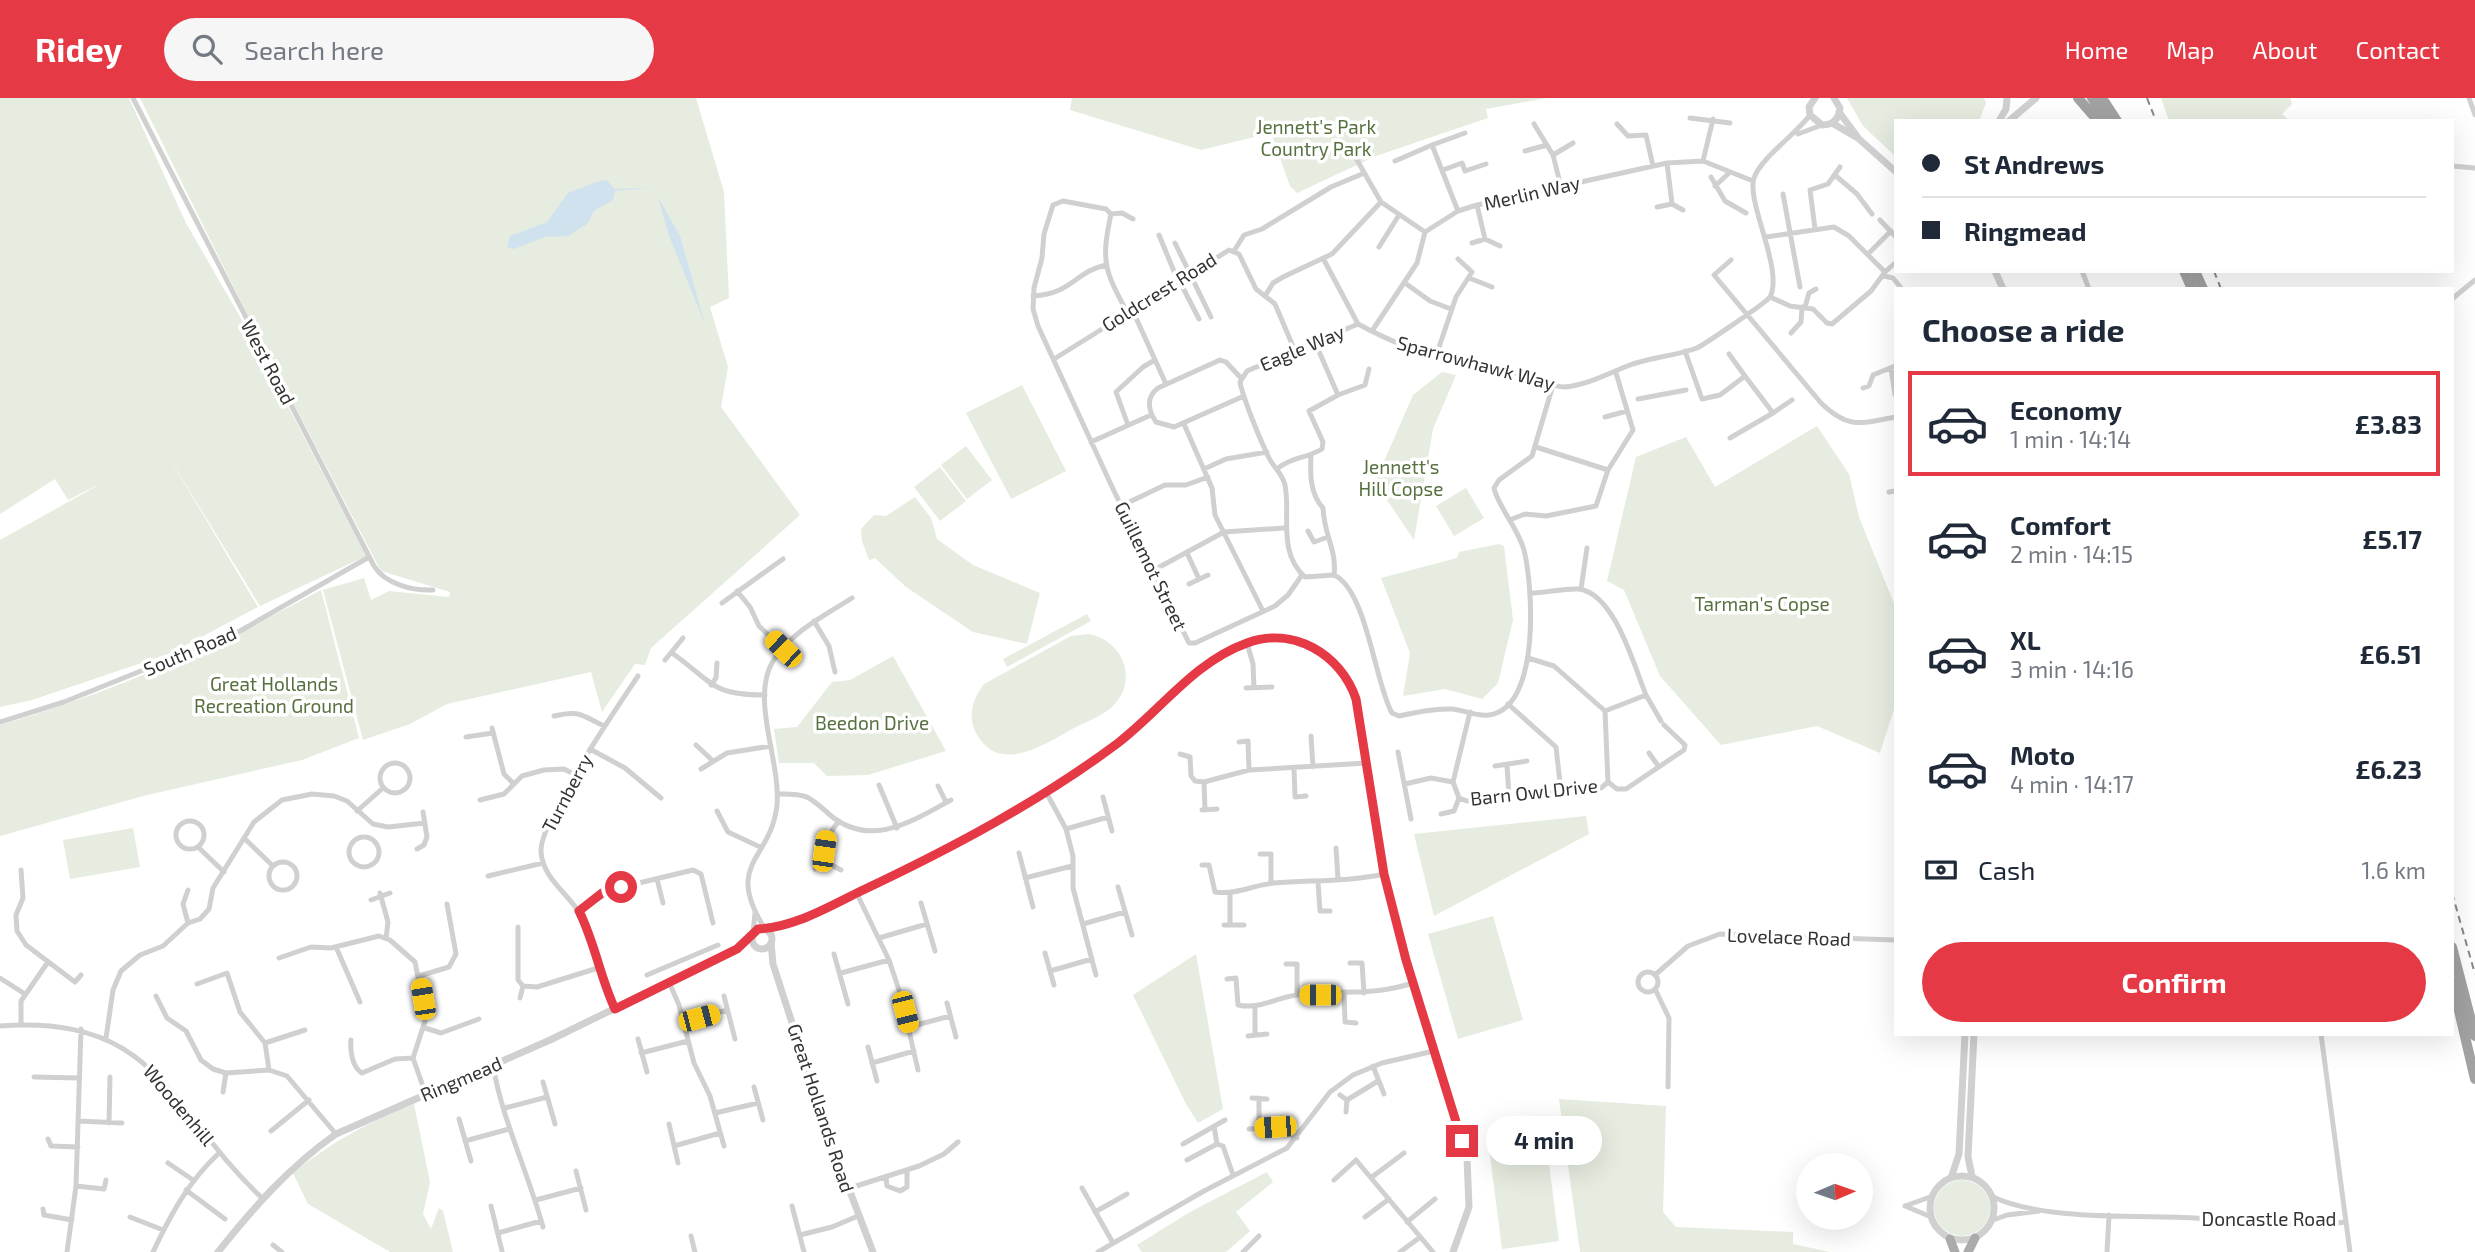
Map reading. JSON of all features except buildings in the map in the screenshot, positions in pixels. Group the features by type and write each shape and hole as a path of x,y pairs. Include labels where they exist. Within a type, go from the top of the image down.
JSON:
{"highway":[{"path":"2078,98 2096,119"},
{"path":"2092,98 2107,119"},
{"path":"2102,98 2116,119"},
{"path":"2454,955 2475,1036"},
{"path":"2454,990 2475,1079"}],"main road":[{"path":"1968,1252 1975,1238"},
{"path":"1950,1239 1955,1252"}],"street":[{"name":"West Road","path":"133,98 369,557 385,579 433,590"},
{"path":"1834,98 1839,112 1859,139"},
{"path":"2000,119 2006,109 2007,98"},
{"path":"2012,119 2036,98"},
{"path":"2469,98 2475,115"},
{"path":"1812,100 1810,115 1795,135 1766,160 1753,181 1754,201 1766,237 1772,280 1770,297 1790,306 1816,311 1826,323 1832,324 1894,264"},
{"path":"1832,123 1839,112"},
{"path":"1810,115 1822,125"},
{"path":"1690,118 1730,123"},
{"path":"1703,161 1713,119"},
{"path":"1795,135 1832,123 1859,139 1894,170"},
{"path":"1534,124 1553,155 1561,187"},
{"path":"1618,124 1628,136 1646,135 1653,166"},
{"path":"1395,161 1434,148 1465,133"},
{"path":"1553,155 1573,142"},
{"path":"1525,151 1547,145"},
{"path":"1349,146 1362,174 1381,202 1425,232 1417,263 1372,331"},
{"path":"1434,148 1458,211"},
{"name":"Merlin Way","path":"1425,232 1458,211 1477,205 1667,163 1703,161 1753,181"},
{"path":"1443,170 1462,163 1465,171 1486,164"},
{"path":"1667,163 1672,204"},
{"path":"2454,166 2475,168"},
{"path":"1815,229 1810,190 1828,184 1840,167"},
{"path":"1715,186 1729,173"},
{"path":"1234,251 1244,235 1262,229 1331,187 1362,174"},
{"path":"1836,176 1857,194 1872,214"},
{"path":"1711,177 1725,201 1746,213"},
{"path":"1783,194 1800,287"},
{"path":"1106,265 1090,269 1060,292 1033,296 1042,258 1044,234 1053,205 1063,201 1106,209 1111,214"},
{"path":"1265,296 1273,283 1307,263 1324,260 1340,247 1381,202"},
{"path":"1657,207 1672,204 1683,210"},
{"path":"1477,205 1485,239"},
{"path":"1111,214 1122,213 1133,219"},
{"path":"1111,214 1104,246 1106,265 1166,384"},
{"path":"1379,247 1399,215"},
{"path":"1868,254 1893,233 1880,220"},
{"path":"1766,237 1834,227 1868,254 1900,287"},
{"path":"1159,235 1178,281 1199,319"},
{"path":"1472,243 1485,239 1500,246"},
{"path":"1175,243 1211,317"},
{"name":"Goldcrest Road","path":"1054,359 1222,252 1234,251 1240,254 1256,289 1275,304 1295,351"},
{"path":"1436,356 1451,309 1472,272 1458,259"},
{"path":"1324,260 1358,324"},
{"path":"1731,260 1714,275 1821,403 1839,419 1856,423 1894,417"},
{"path":"1469,278 1492,286"},
{"path":"2454,297 2475,279"},
{"path":"1405,284 1430,301 1451,309"},
{"path":"1791,333 1801,322 1809,293 1816,289"},
{"name":"Guillemot Street","path":"1033,296 1038,326 1121,506 1189,643 1195,643 1285,598 1302,575"},
{"name":"Sparrowhawk Way","path":"1358,324 1436,356 1465,359 1564,387 1616,373 1628,365 1705,344 1758,310 1770,297"},
{"name":"Eagle Way","path":"1302,575 1284,528 1285,486 1278,468 1267,452 1244,396 1241,378 1247,371 1314,340 1358,324"},
{"path":"1314,340 1338,395"},
{"path":"1685,351 1691,388 1704,400 1720,395 1745,376"},
{"path":"1729,354 1773,413"},
{"path":"1128,425 1116,392 1143,367 1155,360"},
{"path":"1241,378 1222,360 1166,384 1151,395 1151,415 1164,427 1184,424 1244,396"},
{"path":"1863,388 1869,386 1873,375 1893,367"},
{"path":"1278,468 1294,457 1311,455 1322,449 1323,442 1309,411 1338,395 1365,385 1369,369"},
{"path":"1512,519 1525,513 1546,516 1592,508 1600,497 1608,470 1632,434 1616,373"},
{"path":"1302,575 1334,575 1342,579 1367,626 1392,713 1399,716 1450,709 1487,716 1508,704 1528,658 1532,621 1524,550 1512,519 1494,492 1495,484 1532,456 1553,385"},
{"path":"1638,399 1691,388"},
{"path":"1730,438 1792,400"},
{"path":"1605,417 1628,411"},
{"path":"1091,442 1151,415"},
{"path":"1184,424 1213,491 1214,515 1262,609"},
{"path":"1536,447 1608,470"},
{"path":"1205,469 1226,460 1267,452"},
{"path":"1311,455 1310,477 1315,499 1323,508 1324,530 1336,558 1334,575"},
{"path":"1121,506 1165,485 1186,485 1208,477"},
{"path":"1154,570 1224,532 1284,528"},
{"path":"1308,530 1314,542 1328,537"},
{"path":"1581,589 1587,548"},
{"path":"1186,552 1199,579"},
{"name":"South Road","path":"0,722 64,702 216,642 369,557"},
{"path":"722,604 783,559"},
{"path":"1189,584 1208,575"},
{"path":"1530,593 1581,589 1605,606 1612,614 1646,695 1662,723 1685,745 1684,750 1626,789 1617,789 1608,782"},
{"path":"737,591 750,607 759,626 783,649"},
{"path":"771,942 755,913 747,887 748,874 773,820 777,794 765,695 772,663 783,649 814,621 852,598"},
{"path":"814,621 829,646 835,672"},
{"path":"665,660 683,638"},
{"path":"755,913 752,934 785,927 857,894 1046,792 1117,744 1191,676 1220,656 1247,643 1274,638 1297,641 1332,660 1347,677 1356,699 1384,874 1413,983 1458,1123 1469,1177 1469,1207 1453,1252"},
{"path":"1247,643 1253,664 1254,688"},
{"path":"672,653 711,685 735,695 765,695"},
{"path":"1528,658 1554,666 1605,711 1646,695"},
{"path":"824,664 831,662"},
{"path":"711,685 716,678 718,663"},
{"name":"Turnberry","path":"543,863 542,840 590,749 637,678 628,676"},
{"path":"1246,688 1272,687"},
{"path":"1508,704 1556,747 1561,792"},
{"name":"Barn Owl Drive","path":"1459,798 1467,801 1601,788 1608,782 1605,711"},
{"name":"Barn Owl Drive","path":"1441,814 1454,811 1459,798 1453,782 1470,712"},
{"path":"554,716 582,713 604,726"},
{"path":"466,737 493,730 504,774 513,783"},
{"path":"1311,736 1313,767"},
{"path":"1240,742 1248,741 1249,770"},
{"path":"696,745 713,761"},
{"path":"701,769 727,753 771,746"},
{"path":"590,749 625,768 661,798"},
{"path":"1398,752 1411,819"},
{"path":"1650,753 1659,767"},
{"path":"1180,754 1190,757 1191,776 1195,781 1204,782 1249,770 1367,763"},
{"path":"1494,766 1527,761"},
{"path":"396,763 405,768 409,781 405,789 392,793 383,788 380,775 385,766 396,763"},
{"path":"1507,765 1509,797"},
{"path":"480,800 504,794 522,776 551,768 564,769 576,775"},
{"path":"1294,769 1296,797 1306,796"},
{"path":"1405,785 1432,778 1453,782"},
{"path":"1204,782 1203,810 1217,810"},
{"path":"879,785 897,828"},
{"path":"777,794 798,793 814,798 839,821 866,832 897,828 948,801 938,786"},
{"path":"358,811 383,788"},
{"path":"1046,792 1066,829 1073,888 1096,975"},
{"path":"106,1038 113,990 119,974 140,955 163,946 188,923 200,919 209,909 213,888 261,814 282,800 312,794 334,796 347,801 373,824 388,827 425,823"},
{"path":"1103,797 1112,831"},
{"path":"718,811 728,832 760,847"},
{"path":"417,849 424,845 423,812"},
{"path":"1066,829 1108,817"},
{"path":"190,820 202,827 204,835 198,847 189,849 180,845 176,837 181,824 190,820"},
{"path":"815,869 826,835 839,821"},
{"path":"368,838 373,824"},
{"path":"368,838 378,847 377,859 369,866 357,866 349,857 350,846 356,839 368,838"},
{"path":"245,839 273,866"},
{"path":"198,847 223,872"},
{"path":"1336,848 1338,879"},
{"path":"1019,853 1033,907"},
{"path":"1260,854 1271,854 1271,883"},
{"path":"820,859 841,870"},
{"path":"283,862 295,869 297,879 292,887 284,891 272,886 268,876 273,866 283,862"},
{"path":"488,876 543,863 546,872 579,911 591,935 598,968 615,1009"},
{"path":"1202,864 1209,865 1212,871 1215,892 1230,894 1271,883 1384,874"},
{"path":"1025,878 1072,866"},
{"path":"21,870 23,898 16,915 18,931 26,946 75,982 81,975"},
{"path":"579,911 602,893 693,870 701,874 713,923"},
{"path":"657,879 663,903"},
{"path":"1318,881 1320,911 1330,911"},
{"path":"1118,887 1132,935"},
{"path":"188,890 183,904 188,923"},
{"path":"371,900 390,893"},
{"path":"857,894 889,960 909,1027 918,1070"},
{"path":"1230,894 1227,925 1244,925"},
{"path":"380,895 388,922 386,937"},
{"path":"921,902 935,951"},
{"path":"419,976 449,967 456,954 447,904"},
{"path":"1083,923 1125,912"},
{"path":"879,938 927,924"},
{"path":"518,927 518,980 523,986 537,987 598,968"},
{"path":"758,948 771,942 785,927"},
{"name":"Great Hollands Road","path":"752,934 751,941 773,964"},
{"name":"Ringmead","path":"218,1252 262,1198 303,1158 336,1134 493,1066 615,1009 737,949 752,934"},
{"name":"Lovelace Road","path":"1656,975 1688,946 1720,934 1894,940"},
{"path":"279,958 310,947 337,947 374,936 386,937 415,962 426,1018 425,1028 413,1058 426,1095"},
{"name":"Great Hollands Road","path":"771,942 773,964 847,1189 873,1252"},
{"path":"647,975 718,945"},
{"path":"337,947 360,1002"},
{"name":"Ringmead","path":"737,949 758,948"},
{"path":"1045,953 1054,985"},
{"path":"834,954 848,1004"},
{"path":"1050,971 1092,959"},
{"path":"841,973 889,960"},
{"path":"679,961 684,975"},
{"path":"21,1024 21,1002 48,962"},
{"path":"1350,963 1362,963 1364,993"},
{"path":"1286,964 1297,964 1297,995"},
{"path":"197,984 227,973 240,1012 265,1043 269,1070"},
{"path":"1655,989 1643,990 1639,981 1645,973 1656,975 1658,981 1655,989 1669,1018 1668,1087"},
{"path":"0,978 25,994"},
{"path":"1227,979 1236,978 1238,1004 1255,1007 1297,995 1384,992 1413,983"},
{"path":"669,982 724,1146"},
{"path":"520,998 523,986"},
{"path":"1344,995 1345,1022 1356,1023"},
{"path":"156,996 167,1018 186,1031 201,1060 213,1069 226,1073 269,1070 288,1076 336,1134"},
{"path":"724,996 735,1039"},
{"path":"947,1003 956,1037"},
{"path":"1255,1007 1255,1035"},
{"path":"684,1022 727,1010"},
{"path":"909,1027 950,1016"},
{"path":"425,1028 441,1033 479,1020"},
{"name":"Woodenhill","path":"0,1026 21,1024 81,1029 106,1038 129,1051 157,1074 219,1153 262,1198"},
{"path":"67,1252 76,1186 81,1029"},
{"path":"265,1043 305,1030"},
{"path":"1248,1036 1267,1034"},
{"path":"1965,1036 1959,1154 1951,1178 1930,1197 1905,1206 1929,1216 1950,1239 1961,1241 1975,1238 1993,1220 1996,1210 1993,1197 1972,1176 1968,1157 1973,1036"},
{"name":"Doncastle Road","path":"1993,1197 2007,1204 2109,1215 2345,1222 2321,1036"},
{"path":"638,1039 647,1072"},
{"path":"351,1040 350,1050 357,1070 362,1073 395,1059 413,1058"},
{"path":"641,1053 688,1041"},
{"path":"868,1047 877,1081"},
{"path":"872,1063 914,1051"},
{"path":"1098,1252 1233,1175 1275,1155 1297,1138 1330,1092 1353,1075 1373,1066 1434,1051"},
{"path":"493,1066 509,1129 536,1200 542,1224 498,1233"},
{"path":"1373,1066 1384,1094"},
{"path":"223,1092 226,1073"},
{"path":"34,1077 79,1078"},
{"path":"109,1123 110,1077"},
{"path":"1347,1100 1378,1081"},
{"path":"543,1082 555,1124"},
{"path":"754,1087 763,1120"},
{"path":"1340,1095 1347,1100"},
{"path":"505,1108 547,1097"},
{"path":"1259,1128 1256,1098 1267,1099"},
{"path":"271,1131 309,1100"},
{"path":"1346,1112 1347,1100"},
{"path":"715,1114 758,1103"},
{"path":"459,1118 471,1161"},
{"path":"1183,1144 1225,1120"},
{"path":"78,1121 122,1123"},
{"path":"669,1124 678,1163"},
{"path":"1214,1126 1217,1144"},
{"path":"1248,1129 1275,1127 1297,1138"},
{"path":"465,1141 509,1129"},
{"path":"674,1146 720,1133"},
{"path":"48,1139 51,1146 78,1147"},
{"path":"847,1189 907,1170 944,1154 958,1142"},
{"path":"1187,1160 1217,1144 1223,1146 1233,1175"},
{"path":"153,1252 171,1209 193,1180 219,1153"},
{"path":"1371,1177 1404,1153"},
{"path":"1334,1180 1356,1160 1433,1252"},
{"path":"168,1163 193,1180"},
{"path":"886,1178 887,1186 900,1191 907,1187 907,1170"},
{"path":"576,1171 586,1210"},
{"path":"1951,1178 1972,1176"},
{"path":"76,1186 104,1189 107,1180"},
{"path":"536,1200 580,1188"},
{"path":"1082,1188 1113,1243"},
{"path":"186,1190 225,1220"},
{"path":"1095,1212 1127,1194"},
{"path":"1929,1216 1930,1197"},
{"path":"1364,1217 1389,1199"},
{"path":"1407,1222 1436,1199"},
{"path":"491,1206 502,1251"},
{"path":"792,1206 804,1252"},
{"path":"43,1209 44,1215 72,1220"},
{"name":"Doncastle Road","path":"1993,1220 2010,1214 2049,1210"},
{"path":"2107,1252 2109,1215"},
{"path":"800,1235 832,1227 858,1216"},
{"path":"130,1217 163,1230"},
{"path":"2345,1222 2350,1252"},
{"path":"691,1236 695,1252"},
{"path":"1243,1252 1259,1236"},
{"path":"1401,1252 1419,1238"},
{"path":"273,1245 282,1252"}],"green space":[{"path":"0,98 129,98 186,223 255,343 366,556 260,606 164,449 258,607 171,653 32,700 0,707 0,540 104,482 68,500 55,479 0,514"},
{"path":"140,98 696,98 724,192 729,298 710,307 728,367 721,407 800,515 651,648 645,665 635,664 602,712 591,672 447,704 410,724 363,740 323,590 364,578 371,600 389,591 449,597 450,592 381,571 257,334"},
{"name":"Jennett's Park Country Park","path":"1072,98 1547,98 1486,109 1488,118 1376,156 1297,193 1290,186 1271,133 1201,150 1070,110"},
{"path":"1847,98 1984,98 1986,103 1980,119 1894,119 1894,155 1863,126"},
{"path":"2161,98 2290,98 2292,104 2282,114 2288,119 2168,119"},
{"name":"Jennett's Hill Copse","path":"1442,372 1456,375 1433,429 1414,540 1375,482 1413,395"},
{"path":"1022,385 1066,471 1011,499 966,413"},
{"name":"Tarman's Copse","path":"1817,426 1849,474 1859,517 1894,604 1894,709 1880,753 1817,726 1721,745 1660,676 1624,590 1607,581 1636,457 1686,437 1715,487"},
{"path":"966,446 992,480 967,499 941,465"},
{"path":"940,467 966,501 940,521 914,487"},
{"path":"1466,488 1484,518 1454,536 1436,506"},
{"path":"915,497 931,518 937,539 973,565 1040,593 1027,644 973,632 906,587 875,558 869,560 861,529 874,515 886,516"},
{"path":"1499,544 1504,546 1513,620 1498,683 1482,699 1445,689 1403,696 1410,653 1381,578 1457,558 1459,552"},
{"name":"Great Hollands Recreation Ground","path":"321,590 359,738 302,760 147,795 0,836 0,725 41,713 164,666 244,630"},
{"path":"1087,614 1091,621 1007,667 1003,659"},
{"path":"1089,634 1111,645 1124,663 1125,686 1112,707 1050,742 1023,753 997,753 986,746 976,733 972,720 974,701 984,684 1071,636"},
{"name":"Beedon Drive","path":"893,656 946,751 868,775 827,776 814,763 779,763 774,729 797,727 832,682 850,680"},
{"path":"1586,816 1589,834 1434,916 1414,834"},
{"path":"133,828 140,867 70,879 63,840"},
{"path":"1493,916 1523,1020 1458,1039 1428,934"},
{"path":"1196,954 1223,1109 1198,1123 1133,995"},
{"path":"1559,1099 1666,1106 1663,1212 1676,1227 1793,1232 1793,1244 1830,1252 1580,1252"},
{"path":"414,1104 430,1182 423,1214 431,1229 439,1208 443,1211 453,1252 390,1252 308,1204 293,1173 351,1134"},
{"path":"1546,1141 1559,1241 1502,1249 1489,1148"},
{"path":"1267,1172 1273,1182 1236,1212 1250,1231 1226,1252 1142,1252 1137,1245 1190,1212"},
{"path":"1957,1180 1967,1180 1982,1188 1988,1197 1988,1219 1982,1228 1967,1236 1957,1236 1939,1224 1934,1213 1934,1203 1946,1185"}],"water":[{"path":"602,180 608,181 614,189 649,188 615,191 613,200 594,211 587,224 568,236 545,237 514,249 507,247 510,236 547,222 568,193"},
{"path":"658,197 680,236 705,324 669,236"}],"railway":[{"path":"2147,98 2155,119"},
{"path":"2215,273 2220,287"},
{"path":"2454,900 2475,974"}],"route":[{"path":"621,887 602,893 579,911 591,935 598,968 615,1009 737,949 755,930 785,927 881,882 1046,792 1117,744 1191,676 1220,656 1260,640 1274,638 1297,641 1313,647 1332,660 1353,688 1362,720 1384,874 1399,937 1462,1141"}]}
